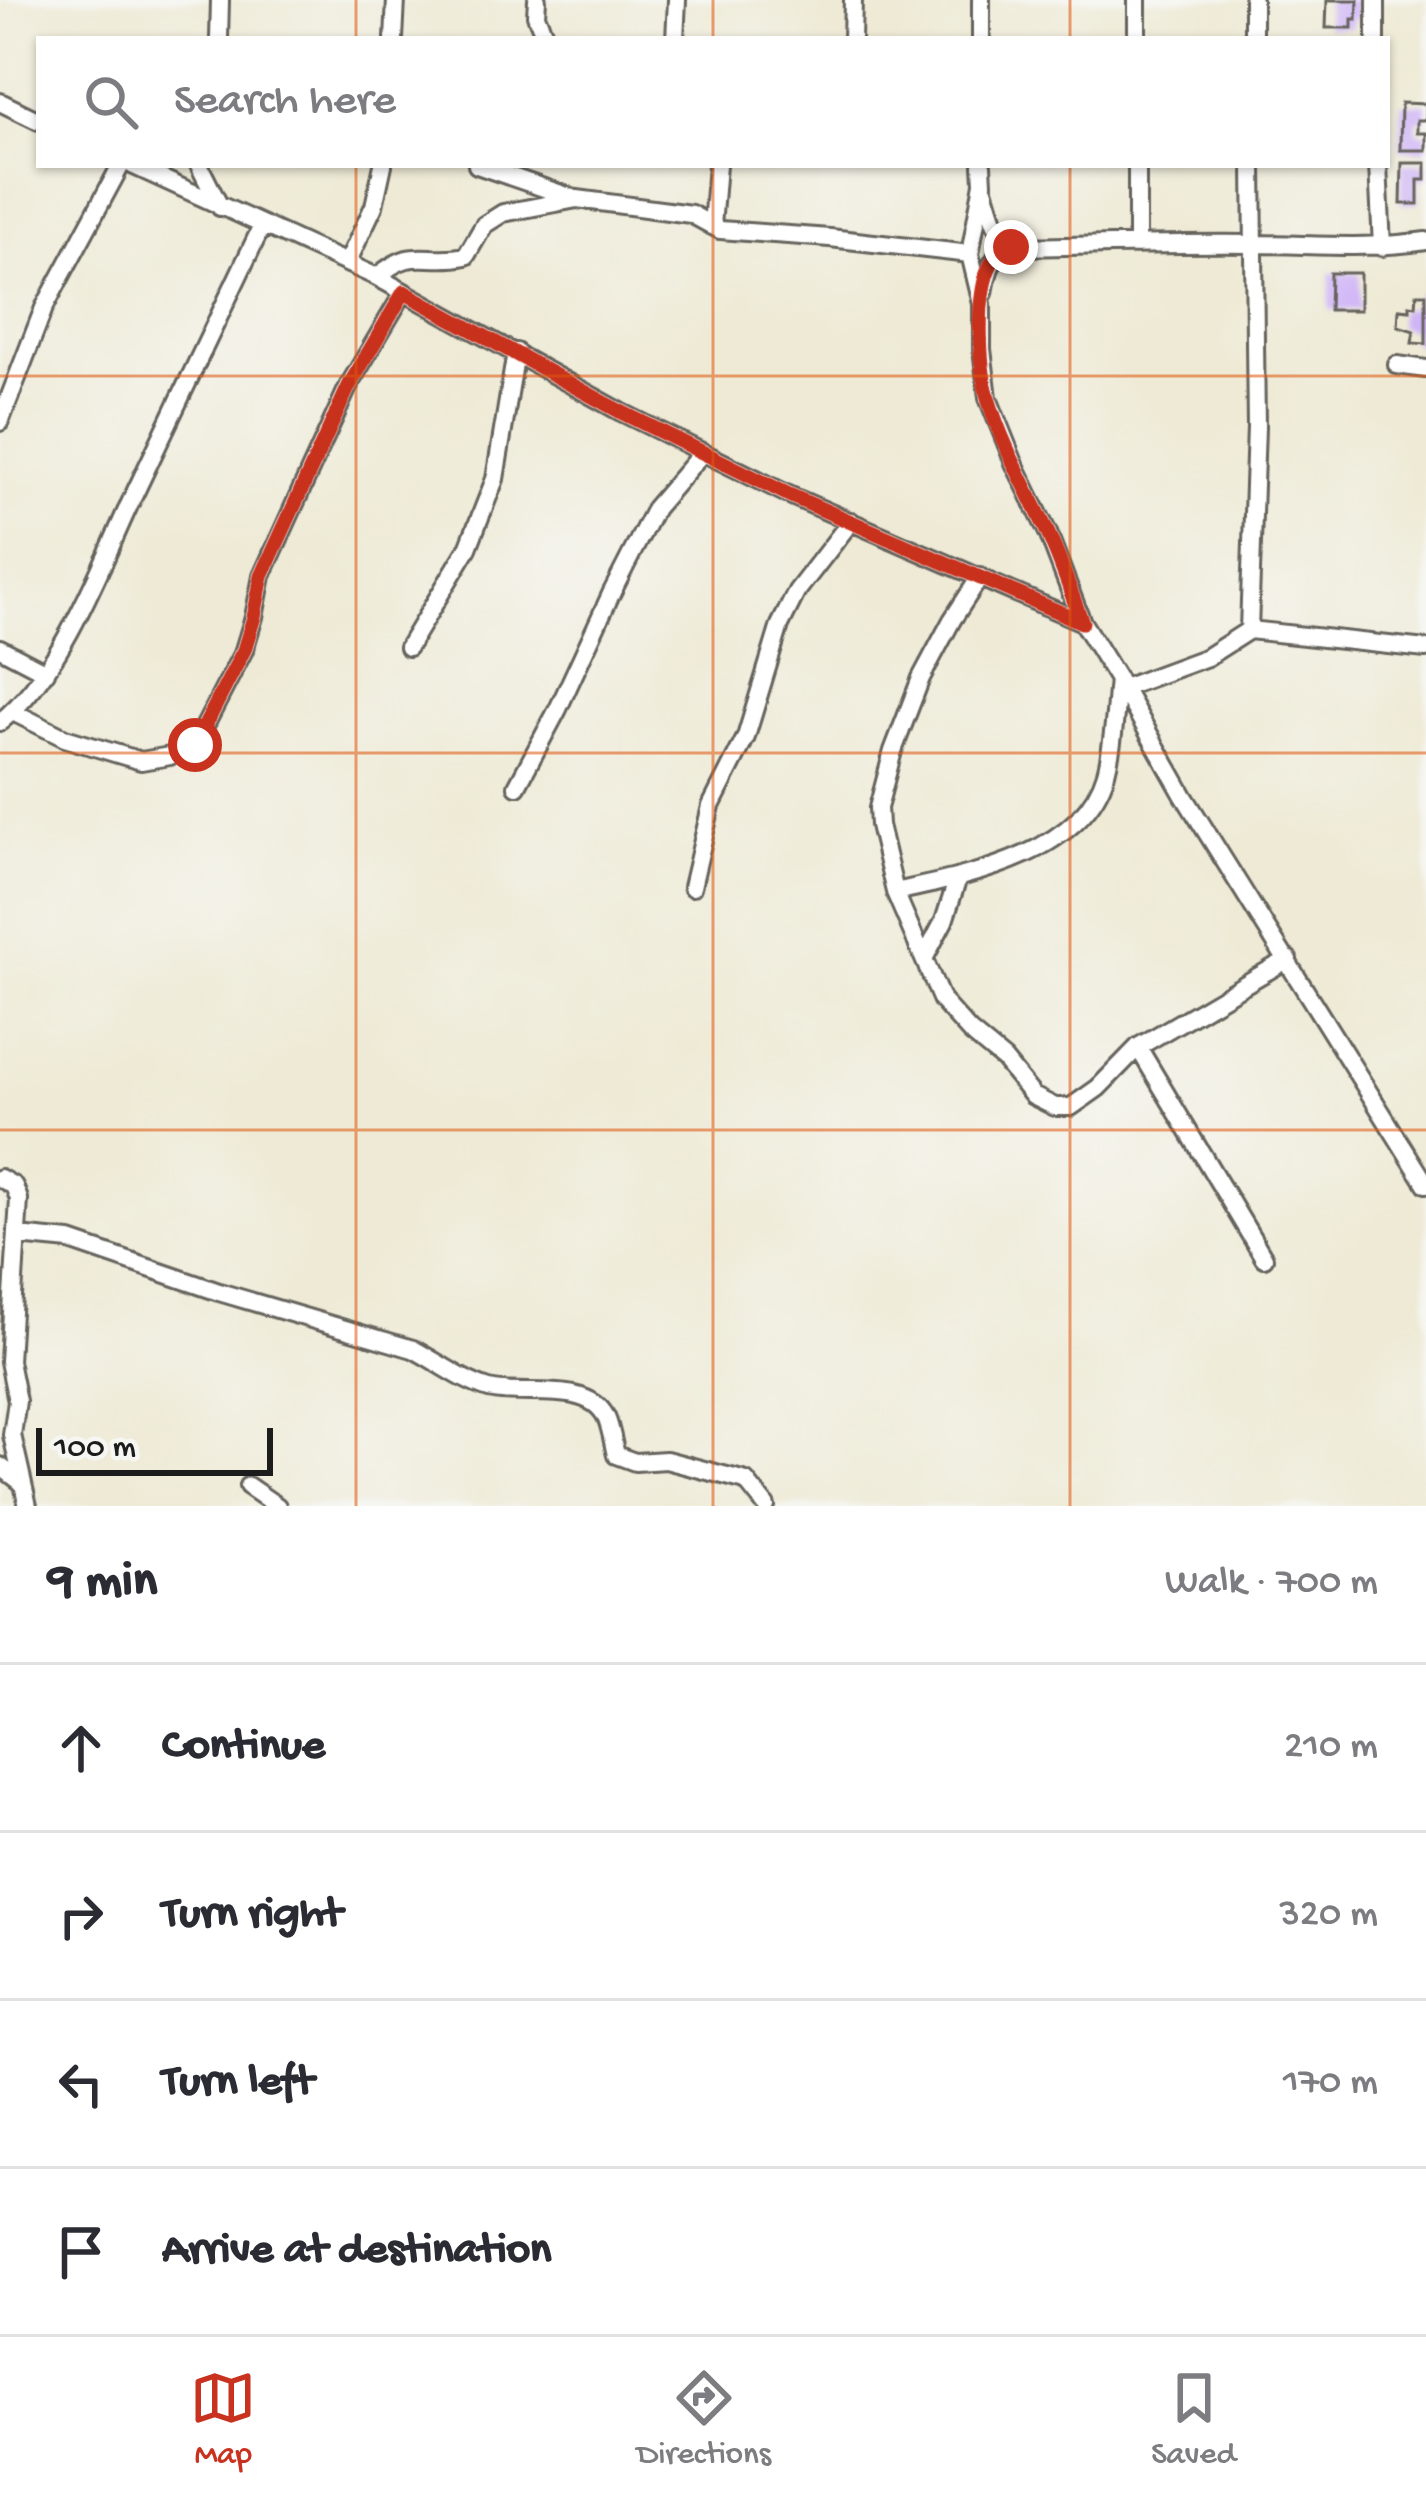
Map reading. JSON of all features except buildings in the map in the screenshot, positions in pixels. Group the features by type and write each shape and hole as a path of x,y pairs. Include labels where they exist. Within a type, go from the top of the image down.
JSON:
{"street":[{"path":"219,36 220,0"},
{"path":"394,36 396,0"},
{"path":"536,0 536,16 545,36"},
{"path":"675,36 677,0"},
{"path":"853,9 866,0"},
{"path":"1137,0 1137,36"},
{"path":"1253,0 1253,36"},
{"path":"1376,0 1376,36"},
{"path":"978,2 981,36"},
{"path":"0,102 36,120"},
{"path":"0,422 7,388 44,308 119,168"},
{"path":"138,168 377,278 703,452 1082,622"},
{"path":"200,168 220,207"},
{"path":"347,263 374,206 381,168"},
{"path":"486,168 578,199 691,214 720,230 970,254"},
{"path":"712,226 717,168"},
{"path":"1137,168 1137,245"},
{"path":"1249,630 1256,427 1253,168"},
{"path":"1378,168 1382,247"},
{"path":"982,174 994,221 1011,247"},
{"path":"982,174 970,254 982,304"},
{"path":"377,278 396,261 466,256 484,225 502,212 578,199"},
{"path":"262,226 83,603 46,672 7,717 102,752 141,761 195,745 244,650 262,576 349,386 404,292"},
{"path":"1426,241 1382,247 1011,247 989,266 982,304 988,398 1082,622 1184,796 1426,1184"},
{"path":"408,647 468,548 495,479 516,352"},
{"path":"1397,365 1426,369"},
{"path":"517,786 655,508 703,452"},
{"path":"692,887 710,806 746,736 780,625 797,591 851,521"},
{"path":"980,577 921,678 893,751 878,808 895,892 942,1001 1004,1060 1033,1096 1071,1107 1098,1088 1138,1047 1288,959"},
{"path":"1121,683 1207,657 1249,630 1426,649"},
{"path":"0,648 46,672"},
{"path":"895,892 958,878 1026,854 1087,811 1106,772 1121,683"},
{"path":"925,957 958,878"},
{"path":"1138,1047 1264,1258"},
{"path":"0,1178 14,1186 19,1199 10,1361 17,1401 6,1440 20,1461 28,1506"},
{"path":"18,1235 70,1241 219,1292 412,1349 468,1381 495,1390 589,1399 605,1414 616,1455 635,1462 666,1460 746,1480 766,1506"},
{"path":"0,1466 21,1482"},
{"path":"248,1486 277,1506"}],"route":[{"path":"195,745 244,650 262,576 349,386 404,292 621,412 789,495 1082,622 988,398 982,304 989,266 1011,247"}]}
